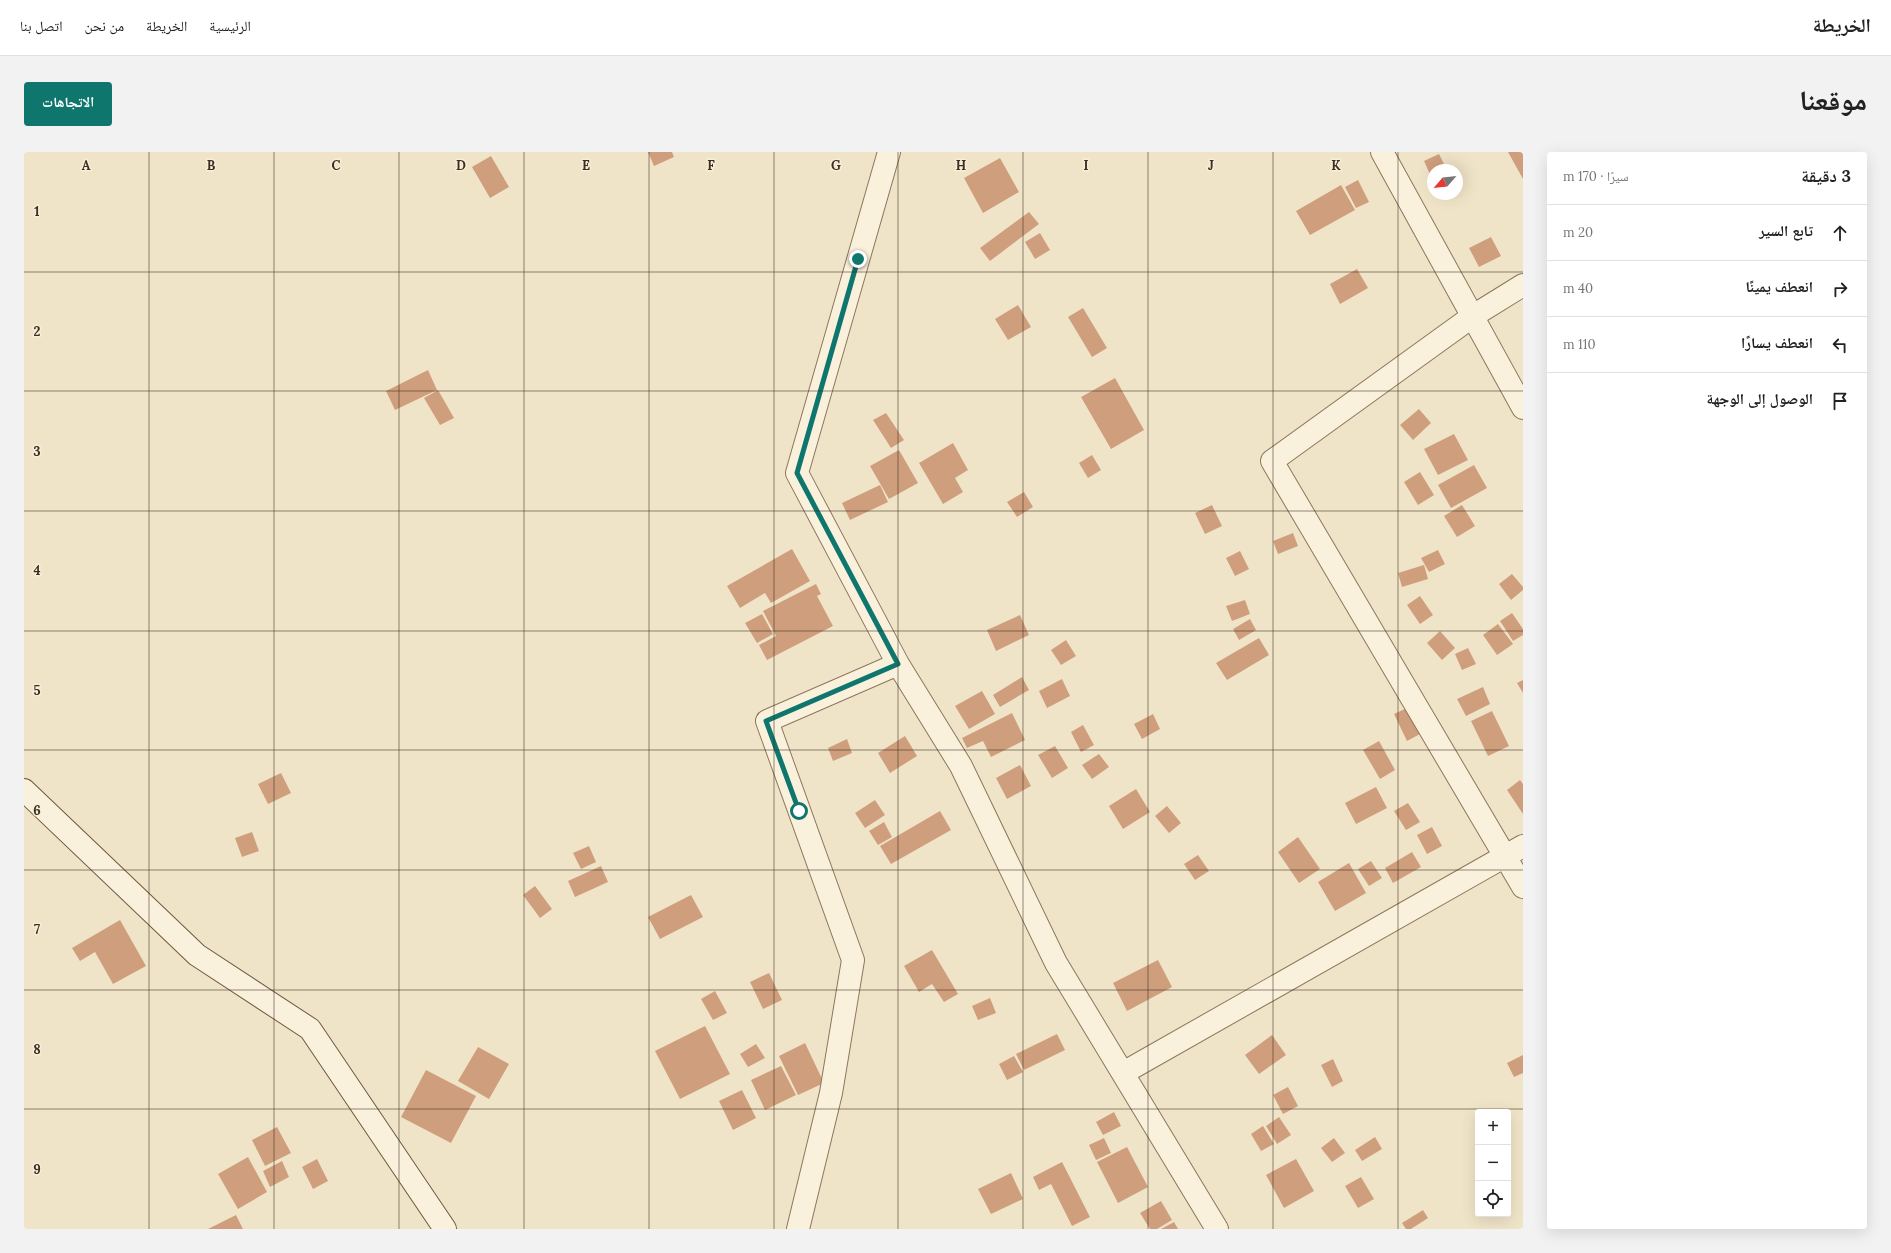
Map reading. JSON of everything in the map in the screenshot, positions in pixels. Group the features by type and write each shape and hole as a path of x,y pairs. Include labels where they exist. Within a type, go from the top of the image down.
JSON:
{"street":[{"path":"889,152 797,473 898,664 961,766 1056,963 1217,1229"},
{"path":"1382,152 1523,408"},
{"path":"1523,285 1473,316 1272,461 1514,851 1523,887"},
{"path":"798,1229 831,1093 853,960 766,721 898,664"},
{"path":"24,790 197,955 310,1029 445,1229"},
{"path":"1122,1073 1514,851"}],"building":[{"path":"648,152 672,152 674,157 654,166"},
{"path":"1508,152 1523,152 1523,179"},
{"path":"1439,154 1444,164 1427,164 1427,168 1424,161"},
{"path":"491,156 509,187 490,198 472,167"},
{"path":"1000,158 1019,192 983,213 964,178"},
{"path":"1358,180 1369,202 1356,208 1345,187"},
{"path":"1341,185 1355,210 1310,235 1296,211"},
{"path":"1029,212 1039,224 990,261 980,248"},
{"path":"1040,233 1050,250 1035,259 1025,242"},
{"path":"1491,237 1501,256 1479,267 1469,248"},
{"path":"1357,269 1368,288 1340,304 1330,284"},
{"path":"1018,305 1031,327 1008,340 995,319"},
{"path":"1083,308 1107,348 1092,357 1068,317"},
{"path":"428,370 437,390 395,410 386,391"},
{"path":"1115,378 1144,430 1111,449 1081,397"},
{"path":"438,390 454,418 440,425 424,398"},
{"path":"1419,409 1431,423 1413,440 1400,425"},
{"path":"886,413 904,440 891,448 873,420"},
{"path":"1454,434 1468,460 1438,475 1424,449"},
{"path":"953,443 968,470 955,478 963,492 943,504 919,463"},
{"path":"899,450 918,483 889,499 870,466"},
{"path":"1092,455 1101,470 1088,478 1079,463"},
{"path":"1474,465 1487,488 1451,508 1438,485"},
{"path":"1420,472 1434,495 1418,505 1404,482"},
{"path":"880,485 888,502 850,520 842,503"},
{"path":"1024,492 1033,507 1017,517 1007,502"},
{"path":"1212,505 1222,526 1205,534 1195,513"},
{"path":"1462,505 1475,526 1457,537 1444,516"},
{"path":"1293,533 1298,546 1278,554 1273,541"},
{"path":"792,549 810,581 771,603 765,593 740,608 727,586"},
{"path":"1438,550 1445,564 1429,572 1421,558"},
{"path":"1240,551 1249,569 1235,576 1226,558"},
{"path":"1424,565 1428,579 1402,587 1398,573"},
{"path":"1512,574 1523,587 1523,590 1511,600 1499,584"},
{"path":"816,584 821,594 817,596 833,626 767,660 759,645 776,636 763,611"},
{"path":"1420,596 1433,615 1420,624 1407,605"},
{"path":"1245,600 1250,614 1232,621 1226,606"},
{"path":"1512,613 1523,629 1523,635 1513,641 1500,621"},
{"path":"762,614 773,634 757,643 745,623"},
{"path":"1020,615 1029,635 996,651 987,630"},
{"path":"1250,619 1256,630 1239,640 1233,629"},
{"path":"1498,624 1513,644 1497,655 1483,635"},
{"path":"1440,631 1455,648 1442,660 1427,643"},
{"path":"1259,638 1269,655 1227,680 1216,663"},
{"path":"1066,640 1076,656 1061,665 1051,650"},
{"path":"1468,648 1476,664 1462,670 1455,654"},
{"path":"1022,677 1029,690 1000,707 993,695"},
{"path":"1062,679 1070,696 1047,708 1039,691"},
{"path":"1523,680 1523,693 1517,683"},
{"path":"1483,687 1490,704 1466,716 1457,699"},
{"path":"982,691 995,714 969,729 955,706"},
{"path":"1409,707 1422,733 1407,741 1394,714"},
{"path":"1492,711 1509,746 1488,756 1471,721"},
{"path":"1012,713 1025,740 991,757 983,741 967,748 962,738"},
{"path":"1153,714 1160,729 1142,739 1134,724"},
{"path":"1083,725 1094,745 1081,752 1071,732"},
{"path":"905,736 917,756 890,773 878,753"},
{"path":"847,739 852,753 833,761 828,748"},
{"path":"1379,741 1395,770 1380,779 1363,750"},
{"path":"1055,746 1068,768 1052,778 1038,755"},
{"path":"1099,754 1109,767 1092,779 1082,765"},
{"path":"1020,765 1031,786 1007,799 996,778"},
{"path":"281,773 291,793 268,804 258,784"},
{"path":"1520,780 1523,784 1523,814 1507,790"},
{"path":"1376,787 1387,808 1356,824 1345,803"},
{"path":"1136,789 1150,812 1123,829 1109,806"},
{"path":"875,800 885,815 865,828 855,813"},
{"path":"1408,803 1420,822 1406,830 1394,811"},
{"path":"1167,806 1181,823 1169,833 1155,816"},
{"path":"940,811 951,830 891,864 880,846"},
{"path":"884,822 892,837 878,845 869,831"},
{"path":"1432,827 1442,846 1427,854 1417,835"},
{"path":"252,832 259,851 242,857 235,838"},
{"path":"1298,837 1320,869 1299,883 1278,852"},
{"path":"589,846 596,862 581,869 573,853"},
{"path":"1412,852 1421,867 1393,883 1385,868"},
{"path":"1198,855 1209,871 1195,880 1184,864"},
{"path":"1371,861 1382,878 1369,886 1358,869"},
{"path":"1349,863 1366,893 1335,911 1318,882"},
{"path":"601,866 608,882 575,897 568,881"},
{"path":"535,886 552,909 540,918 523,895"},
{"path":"691,895 703,917 660,939 648,917"},
{"path":"120,920 146,966 113,984 95,952 80,961 72,948"},
{"path":"932,950 958,994 944,1002 932,984 919,992 904,966"},
{"path":"1158,960 1172,987 1127,1011 1113,983"},
{"path":"769,973 782,1000 763,1009 750,982"},
{"path":"715,991 727,1013 713,1020 701,999"},
{"path":"990,998 996,1013 978,1020 972,1006"},
{"path":"705,1026 730,1074 680,1099 655,1051"},
{"path":"1057,1034 1065,1050 1024,1070 1016,1054"},
{"path":"1272,1035 1286,1055 1259,1074 1245,1055"},
{"path":"805,1043 824,1083 798,1095 779,1056"},
{"path":"756,1044 765,1058 748,1067 740,1054"},
{"path":"478,1047 509,1064 489,1099 458,1081"},
{"path":"1523,1055 1523,1073 1514,1077 1507,1063"},
{"path":"1014,1056 1023,1072 1007,1080 999,1064"},
{"path":"1333,1059 1343,1081 1332,1087 1321,1065"},
{"path":"781,1066 796,1095 765,1110 751,1080"},
{"path":"426,1070 476,1096 451,1143 401,1117"},
{"path":"1288,1087 1298,1106 1283,1114 1273,1095"},
{"path":"742,1090 756,1118 733,1130 719,1101"},
{"path":"1114,1112 1121,1126 1103,1135 1096,1122"},
{"path":"1279,1117 1291,1135 1277,1144 1266,1126"},
{"path":"1263,1126 1274,1144 1261,1151 1251,1134"},
{"path":"277,1127 291,1153 265,1166 252,1140"},
{"path":"1375,1137 1382,1149 1362,1161 1355,1150"},
{"path":"1104,1138 1111,1153 1096,1160 1089,1145"},
{"path":"1334,1138 1345,1153 1332,1162 1321,1148"},
{"path":"1127,1147 1148,1187 1118,1203 1097,1162"},
{"path":"248,1157 267,1192 238,1209 218,1174"},
{"path":"317,1159 328,1181 313,1189 302,1167"},
{"path":"1296,1159 1314,1191 1284,1208 1266,1175"},
{"path":"282,1161 289,1177 270,1187 263,1171"},
{"path":"1062,1162 1090,1217 1072,1226 1051,1184 1039,1190 1033,1177"},
{"path":"1011,1173 1023,1199 991,1214 978,1189"},
{"path":"1361,1177 1374,1199 1358,1208 1345,1186"},
{"path":"1161,1201 1172,1220 1157,1229 1150,1229 1140,1213"},
{"path":"1423,1210 1428,1218 1411,1229 1406,1229 1402,1223"},
{"path":"236,1215 243,1229 208,1229"},
{"path":"1174,1222 1178,1229 1161,1229"}],"route":[{"path":"799,811 766,721 898,664 797,473 858,259"}]}
